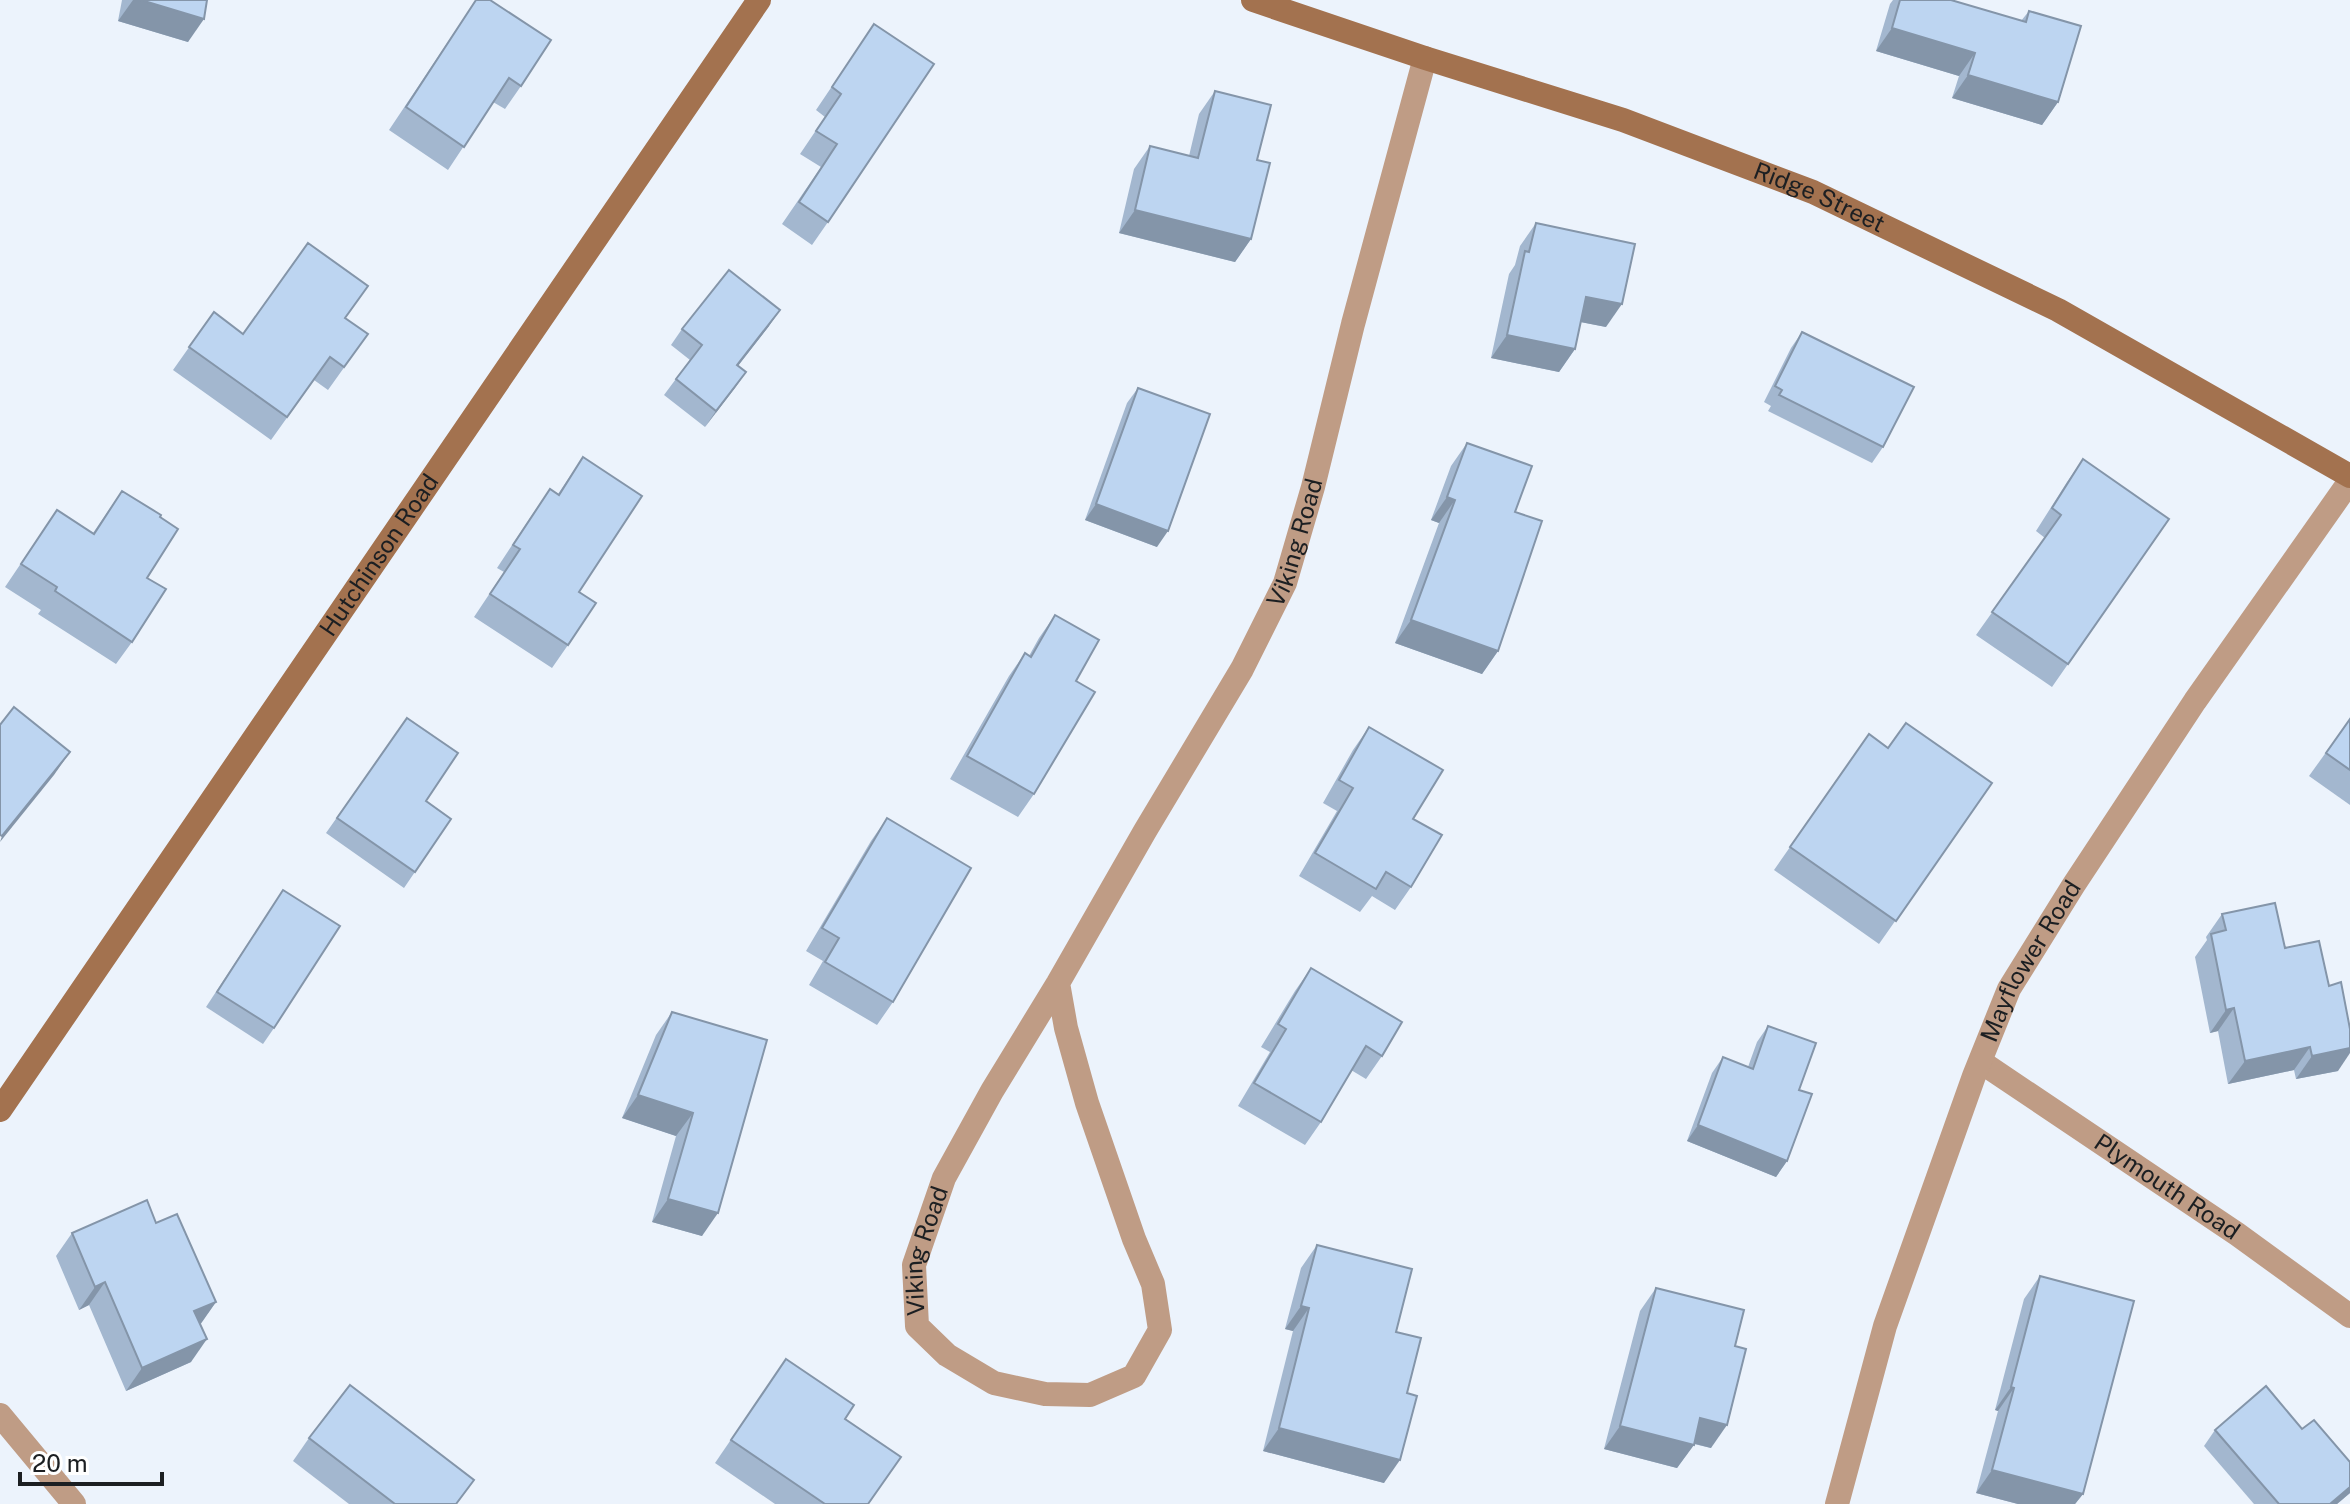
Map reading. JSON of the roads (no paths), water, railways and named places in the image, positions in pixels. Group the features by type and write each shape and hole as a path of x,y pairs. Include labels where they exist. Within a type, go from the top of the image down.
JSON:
{"street":[{"name":"Hutchinson Road","path":"0,1110 759,0"},
{"name":"Ridge Street","path":"1253,0 1623,120 1813,192 2058,310 2350,479"},
{"name":"Viking Road","path":"1058,983 1066,1028 1096,1129 1153,1284 1160,1330 1134,1376 1090,1395 1045,1394 994,1383 947,1355 917,1326 914,1265 944,1178 992,1091 1242,669 1285,583 1425,58"},
{"name":"Mayflower Road","path":"1837,1504 1885,1326 2009,989 2195,701 2350,479"},
{"name":"Plymouth Road","path":"1981,1062 2224,1225 2350,1316"},
{"path":"0,1415 74,1504"}]}
